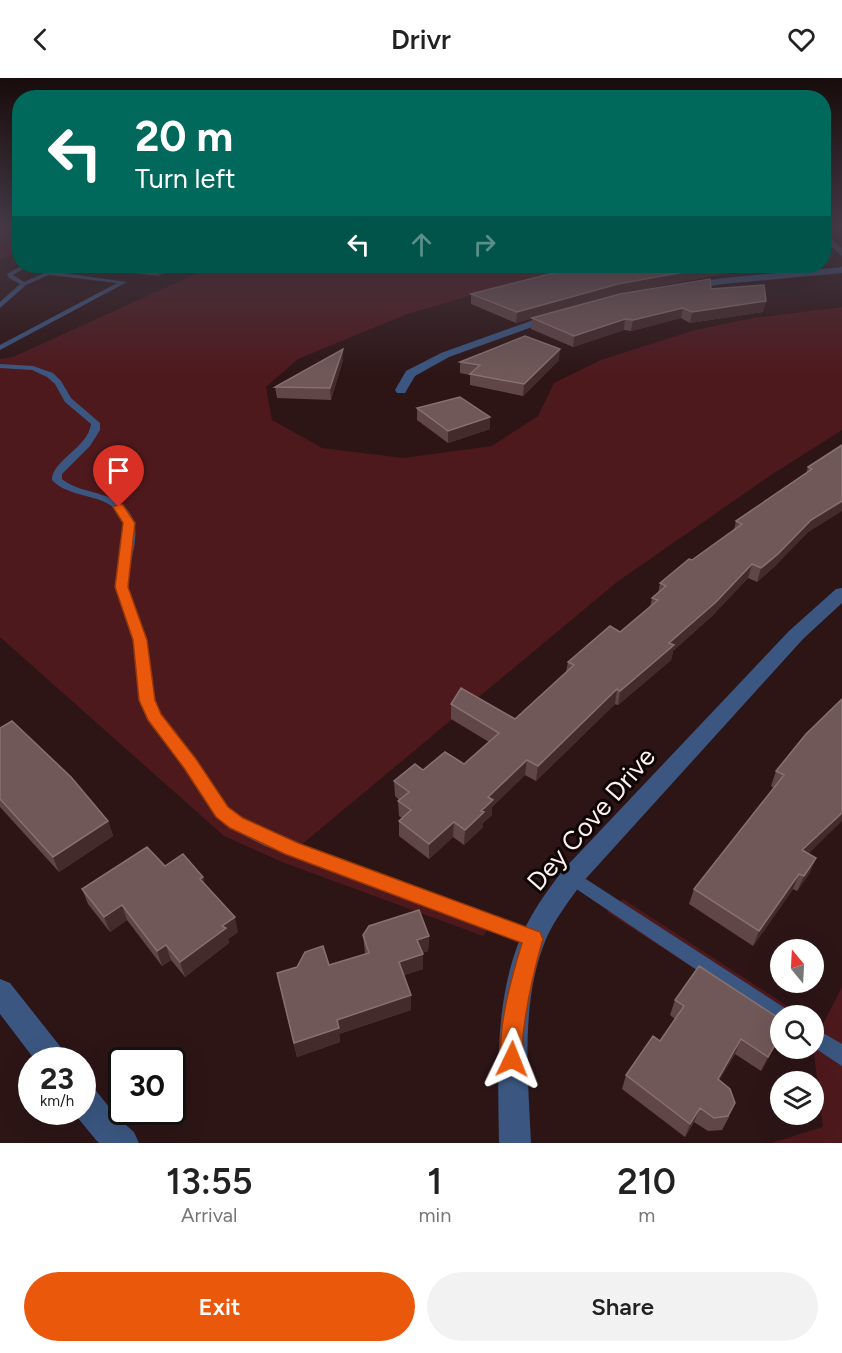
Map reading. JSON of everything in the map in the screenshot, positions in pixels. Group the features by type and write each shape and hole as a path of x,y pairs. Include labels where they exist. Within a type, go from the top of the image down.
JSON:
{"street":[{"path":"676,289 723,280 774,276"},
{"path":"401,390 410,374 445,355 564,313"},
{"name":"Dey Cove Drive","path":"515,1143 512,1038 524,969 533,939 550,908 572,877 796,635 842,593"},
{"path":"0,992 43,1047"},
{"path":"96,1117 106,1130 123,1143"}],"lane":[{"path":"10,276 24,284"},
{"path":"0,306 24,284 42,276"},
{"path":"0,348 123,282 70,276"},
{"path":"0,366 33,368 50,375 58,383 68,400 96,423 96,429 88,441 57,474 57,480 62,486 71,490 110,501 126,516 129,523 129,534 122,587 140,640 147,700 154,717 190,763 222,812 237,823 271,841 533,939"},
{"path":"572,877 770,1008"},
{"path":"824,1044 842,1056"}],"shaded area":[{"path":"192,276 549,276 517,282 407,314 298,359 266,387 272,420 322,448 403,458 492,446 538,416 554,383 601,360 695,330 753,318 842,307 842,430 771,475 617,582 301,845 496,918 483,936 282,862 224,836 0,637 0,359 13,357"},
{"path":"623,899 786,1005 770,1005 770,1018 607,912"},
{"path":"842,987 842,1143 771,1143 824,1125 824,1071 816,1071 815,1059 824,1059 824,1022"}],"building":[{"path":"543,276 664,276 618,284 517,312 471,294"},
{"path":"710,279 711,289 764,285 766,301 692,312 683,308 633,320 625,319 574,336 532,318 620,294"},
{"path":"525,336 560,349 524,384 470,374 480,365 460,362"},
{"path":"343,349 330,388 275,387"},
{"path":"460,397 490,417 448,431 417,408"},
{"path":"842,445 842,501 811,520 761,568 752,564 716,602 669,643 674,645 620,691 617,689 538,766 527,760 488,797 493,800 465,830 454,822 429,844 399,821 411,810 398,801 409,792 394,781 415,764 423,770 445,752 464,764 499,733 451,704 461,688 515,719 574,665 568,662 610,626 620,632 658,600 652,598 666,586 660,583 689,559 692,560 742,524 736,521 812,469 808,467"},
{"path":"842,699 842,813 802,850 816,858 804,876 799,874 759,931 694,889 784,775 776,771 806,734"},
{"path":"12,721 71,777 108,821 53,857 0,799 0,728"},
{"path":"147,847 165,866 183,854 203,877 200,879 235,917 222,926 226,928 180,962 166,945 157,951 122,905 104,917 82,889"},
{"path":"419,910 429,936 417,940 423,954 399,962 411,995 337,1020 339,1028 294,1043 277,973 297,967 305,952 323,946 329,965 369,953 363,935 369,926"},
{"path":"699,966 770,1012 770,1054 768,1057 741,1039 718,1079 730,1089 735,1103 728,1116 714,1118 700,1108 690,1124 626,1075 653,1036 660,1041 684,1006 675,1000"}],"route":[{"path":"119,507 129,523 122,587 124,599 140,640 147,700 154,717 190,763 222,812 237,823 291,849 533,939 524,969 512,1038 512,1059"}]}
